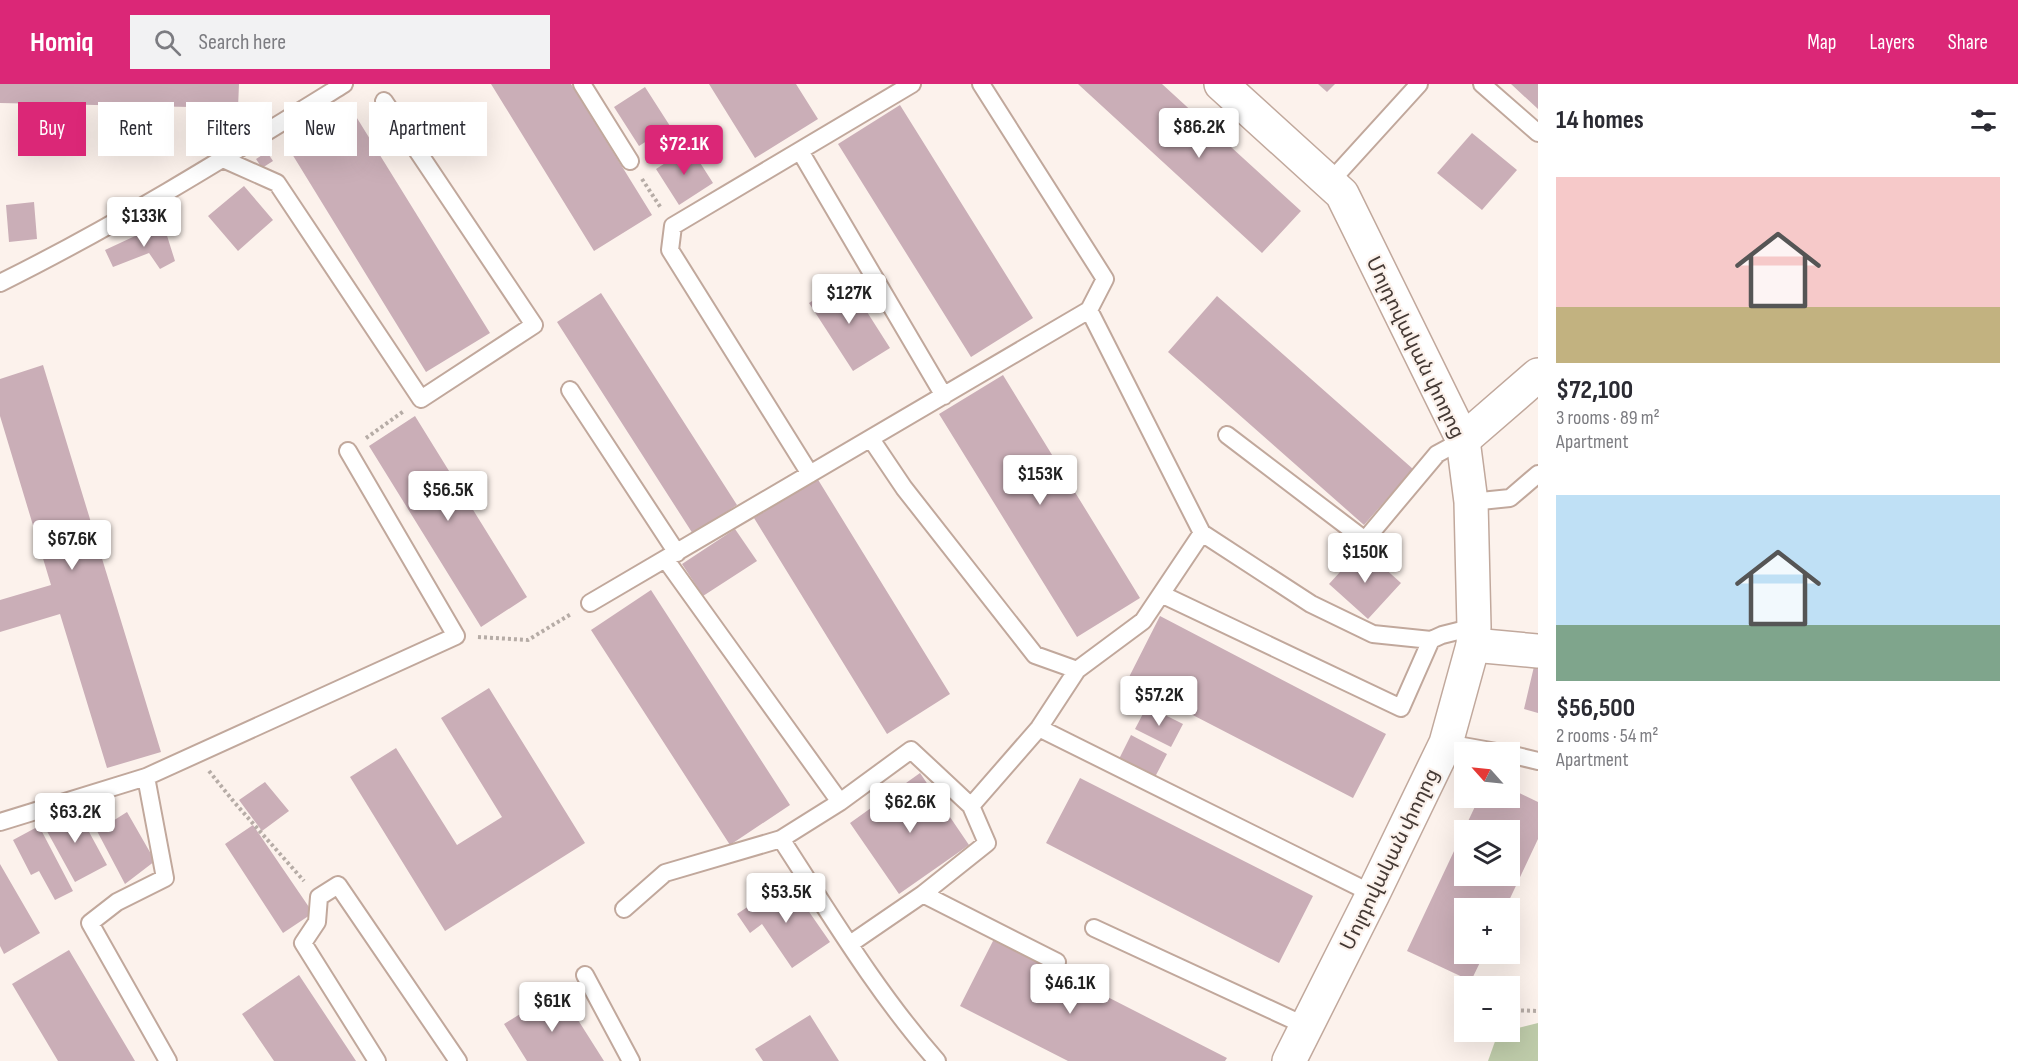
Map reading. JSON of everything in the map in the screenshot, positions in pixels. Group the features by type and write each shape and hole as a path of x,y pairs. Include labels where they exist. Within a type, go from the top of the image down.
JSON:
{"street":[{"name":"Մոլդովական փողոց","path":"1221,84 1342,194 1463,440 1471,502 1473,636 1446,743 1289,1061"},
{"path":"1463,440 1538,375"},
{"path":"1473,636 1538,651"}],"lane":[{"path":"0,283 60,253 223,159 344,84"},
{"path":"582,84 630,161"},
{"path":"810,474 670,250 673,226 912,84"},
{"path":"590,603 1089,310 1104,279 981,84"},
{"path":"1329,183 1419,84"},
{"path":"1482,84 1538,133"},
{"path":"223,159 277,183 421,399 534,325 384,101"},
{"path":"800,151 944,396"},
{"path":"1089,310 1202,533 1311,604 1373,634 1431,640 1442,635 1473,636"},
{"path":"570,390 672,556 840,802"},
{"path":"1227,435 1365,540 1437,454 1463,440"},
{"path":"871,439 904,488 1035,655 1077,670"},
{"path":"0,822 146,777 456,636 348,451"},
{"path":"1471,502 1510,498 1538,474"},
{"path":"971,806 1039,728 1077,670 1143,621 1202,533"},
{"path":"1161,594 1401,708 1431,640"},
{"path":"1039,728 1373,894"},
{"path":"1446,743 1454,744"},
{"path":"624,909 665,873 781,839 840,802 911,750 971,806 987,843 923,894 850,944"},
{"path":"1520,757 1538,761"},
{"path":"146,777 165,878 117,902 90,923 168,1061"},
{"path":"781,839 850,944 916,1037 937,1061"},
{"path":"377,1061 303,943 317,922 319,897 338,885 458,1061"},
{"path":"923,894 1057,962"},
{"path":"1094,928 1306,1026"},
{"path":"585,975 631,1061"}],"path":[{"path":"630,161 673,226"},
{"path":"348,451 421,399"},
{"path":"456,636 528,640 590,603"},
{"path":"196,754 234,802 319,897"},
{"path":"1520,1010 1538,1011"}],"green space":[{"path":"1538,1023 1538,1061 1488,1061 1495,1042 1520,1042 1520,1028"}],"building":[{"path":"0,84 239,84 238,102 186,102 186,107 174,107 174,102 98,102 98,105 86,105 86,102 0,103"},
{"path":"491,84 571,84 652,215 594,251"},
{"path":"709,84 796,84 818,119 755,158"},
{"path":"1078,84 1162,84 1301,211 1262,253"},
{"path":"1318,84 1335,84 1327,92"},
{"path":"1511,84 1538,84 1538,109"},
{"path":"645,87 670,126 639,146 614,107"},
{"path":"900,105 1033,318 971,357 838,144"},
{"path":"357,118 369,137 369,156 380,156 490,333 426,372 293,156 357,156"},
{"path":"1472,133 1517,170 1482,210 1437,173"},
{"path":"690,147 713,183 679,205 656,169"},
{"path":"261,156 270,156 273,161 262,168 256,159"},
{"path":"244,186 273,220 238,251 208,216"},
{"path":"34,202 37,239 9,242 6,205"},
{"path":"163,223 175,261 160,269 149,253 113,267 105,250"},
{"path":"846,279 890,348 853,371 809,303"},
{"path":"601,293 737,505 693,534 557,322"},
{"path":"1217,296 1413,469 1364,525 1168,352"},
{"path":"43,365 161,752 107,768 60,614 0,632 0,600 51,585 0,416 0,379"},
{"path":"1003,375 1140,598 1077,637 939,414"},
{"path":"415,416 527,597 481,627 369,446"},
{"path":"817,478 950,694 887,734 754,518"},
{"path":"735,529 757,561 703,596 682,564"},
{"path":"1362,548 1401,583 1368,619 1329,584"},
{"path":"651,590 790,805 730,845 591,630"},
{"path":"1160,616 1386,734 1353,798 1127,681"},
{"path":"1536,658 1538,658 1538,713 1524,709"},
{"path":"489,688 585,843 445,931 350,777 396,748 457,845 502,817 441,718"},
{"path":"1147,706 1183,724 1171,747 1135,729"},
{"path":"1131,735 1167,754 1155,777 1119,759"},
{"path":"920,773 969,845 899,894 850,823"},
{"path":"1080,778 1313,896 1279,963 1046,843"},
{"path":"265,782 289,811 262,831 239,800"},
{"path":"1520,793 1538,802 1538,839 1520,877 1520,820 1469,820 1474,808 1520,808"},
{"path":"75,806 107,865 75,882 43,824"},
{"path":"127,812 155,861 125,884 97,831"},
{"path":"253,825 313,913 283,933 225,844"},
{"path":"39,826 73,891 55,900 39,871 31,875 13,840"},
{"path":"1454,851 1454,886 1516,886 1510,898 1454,898 1454,964 1479,964 1473,976 1460,976 1407,951"},
{"path":"0,864 40,933 4,954 0,946"},
{"path":"787,880 830,942 792,968 762,924 750,933 737,914"},
{"path":"994,939 1227,1058 1225,1061 1068,1061 960,1006"},
{"path":"69,950 135,1061 58,1061 12,984"},
{"path":"299,975 356,1061 274,1061 242,1014"},
{"path":"559,990 604,1061 527,1061 504,1024"},
{"path":"810,1015 839,1061 763,1061 755,1049"}]}
